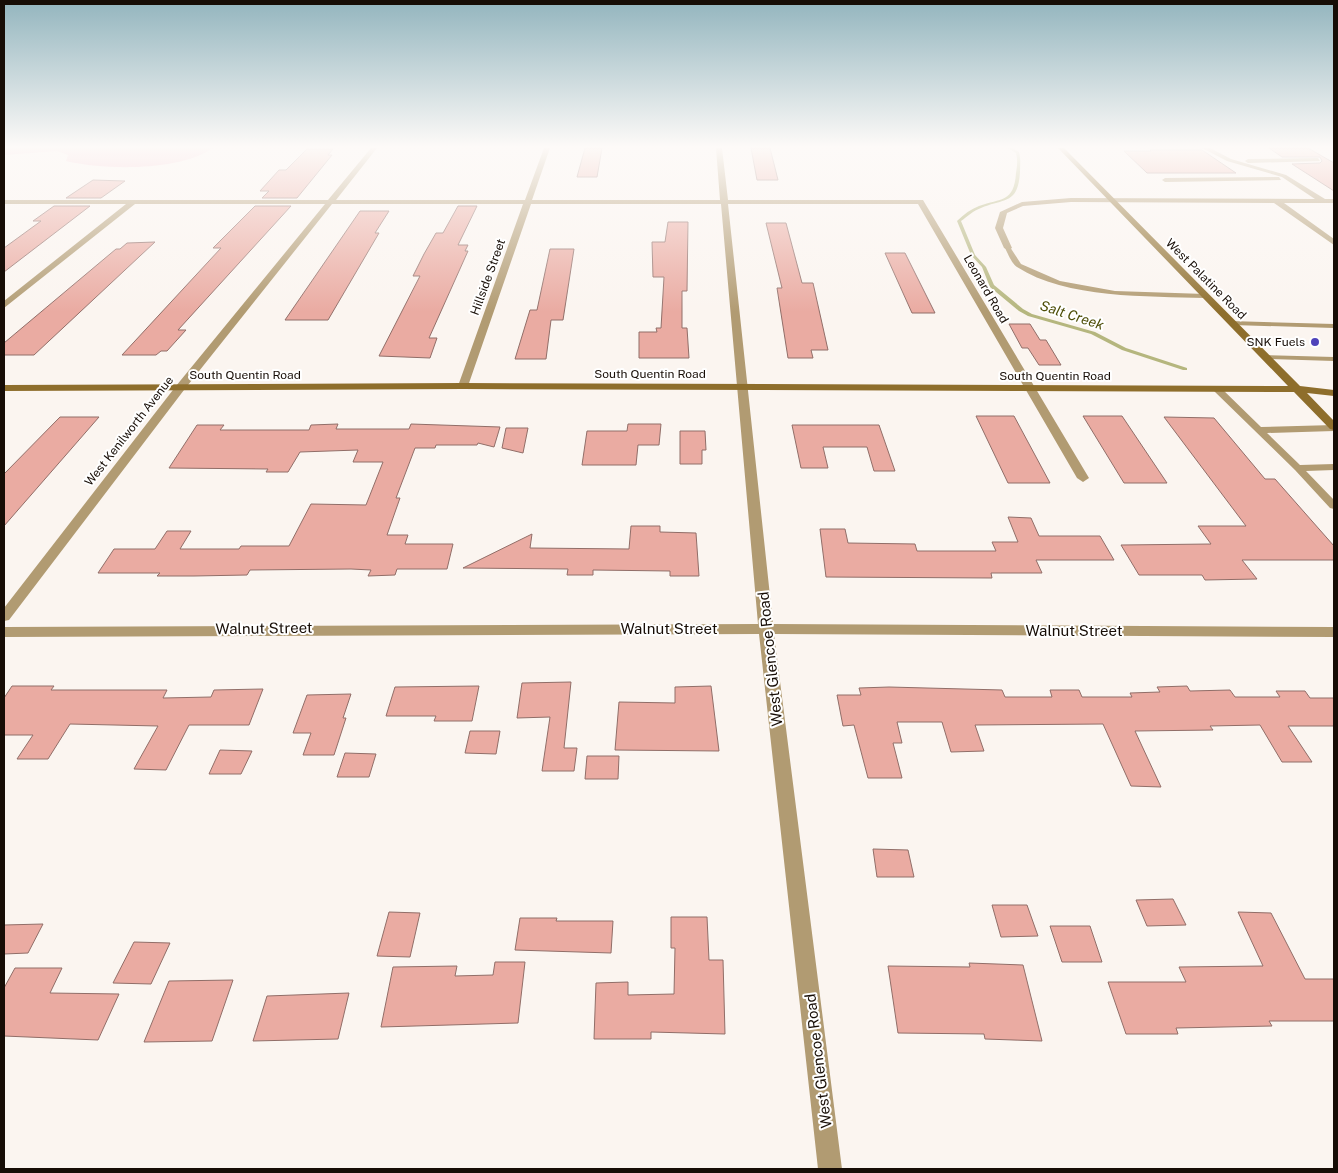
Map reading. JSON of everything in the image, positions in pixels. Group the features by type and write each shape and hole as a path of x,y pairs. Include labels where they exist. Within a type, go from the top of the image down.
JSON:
{"main road":[{"name":"West Palatine Road","path":"1113,203 1233,323 1334,428"},
{"path":"1297,389 1334,383"},
{"name":"South Quentin Road","path":"4,388 463,386 1297,389"},
{"path":"1297,389 1334,393"}],"street":[{"path":"4,305 132,203"},
{"name":"West Kenilworth Avenue","path":"4,617 180,388 329,203"},
{"name":"Hillside Street","path":"463,386 528,203"},
{"name":"West Glencoe Road","path":"725,203 766,628 830,1169"},
{"name":"Leonard Road","path":"920,203 1083,478"},
{"path":"1008,248 999,228 1004,212 1022,204 1035,203"},
{"path":"1278,203 1334,243"},
{"name":"Walnut Street","path":"4,632 318,628 766,628 1334,632"}],"lane":[{"path":"1008,248 1018,265 1058,283 1115,293 1205,296"},
{"path":"1233,323 1334,326"},
{"path":"1266,357 1334,359"},
{"path":"1216,389 1298,468 1334,506"},
{"path":"1259,430 1334,428"},
{"path":"1298,468 1334,467"}],"building":[{"path":"54,206 90,206 4,272 4,248 41,221 33,221"},
{"path":"255,206 291,206 178,330 186,330 167,351 161,351 156,355 122,355 221,248 213,248"},
{"path":"458,206 477,206 458,245 468,245 465,251 468,251 429,338 437,338 430,358 379,356 420,276 413,276 424,254 436,233 443,233"},
{"path":"360,211 389,211 375,233 379,233 328,320 285,320"},
{"path":"668,222 688,222 687,291 682,291 682,328 687,328 689,358 639,358 639,332 657,332 656,328 661,328 664,277 653,277 652,242 665,242"},
{"path":"766,223 786,223 802,283 813,283 828,350 811,350 813,358 788,358 777,288 782,288"},
{"path":"155,242 34,355 4,355 4,343 116,249 120,249 127,243"},
{"path":"550,249 574,249 563,320 551,320 546,359 515,359 530,310 537,310"},
{"path":"885,253 905,253 935,313 912,313"},
{"path":"1009,324 1030,324 1040,340 1046,340 1061,365 1039,365 1028,348 1022,348"},
{"path":"976,416 1014,416 1050,483 1008,483"},
{"path":"1083,416 1122,416 1167,483 1124,483"},
{"path":"60,417 99,417 4,526 4,474"},
{"path":"1164,417 1214,418 1265,479 1275,479 1334,546 1334,560 1242,560 1257,579 1205,580 1202,575 1139,575 1121,545 1211,544 1198,526 1246,526"},
{"path":"338,424 336,429 409,429 411,424 500,427 494,447 478,443 477,445 436,445 435,448 415,448 396,498 400,498 387,535 408,535 405,544 453,544 447,569 397,569 395,575 368,576 371,570 351,569 250,570 247,575 194,576 157,576 160,573 98,573 114,549 155,549 167,531 191,531 180,549 239,549 241,546 289,546 311,504 366,505 383,462 353,462 358,450 300,452 288,472 266,472 268,469 169,468 197,425 224,425 220,430 309,430 311,425"},
{"path":"628,424 661,424 659,445 638,445 636,465 582,465 587,431 627,431"},
{"path":"792,425 879,425 895,471 874,471 867,447 823,447 828,468 801,468"},
{"path":"506,428 528,428 523,453 502,448"},
{"path":"680,431 705,431 706,450 702,450 702,464 680,464"},
{"path":"1008,517 1031,518 1039,536 1100,536 1114,560 1036,560 1042,573 991,573 992,578 826,577 820,529 845,529 848,543 915,544 917,551 996,551 992,542 1018,542"},
{"path":"631,526 660,526 660,532 696,533 699,576 670,576 670,571 593,570 593,575 567,575 568,569 463,568 532,534 530,548 629,549"},
{"path":"571,682 564,748 577,748 574,771 542,771 550,717 517,718 522,683"},
{"path":"12,686 54,686 51,690 167,690 163,698 211,697 214,690 263,689 249,725 189,725 166,770 134,769 158,726 70,724 48,759 17,759 33,735 4,735 4,698"},
{"path":"479,686 472,721 434,721 436,716 386,716 395,687"},
{"path":"711,686 719,751 615,750 619,702 675,703 675,687"},
{"path":"1187,686 1190,691 1230,690 1235,697 1280,697 1276,691 1305,691 1310,698 1334,698 1334,726 1288,726 1312,762 1282,762 1260,725 1210,726 1213,730 1135,731 1161,787 1131,786 1103,724 975,725 984,751 951,752 942,722 897,722 902,743 893,743 902,778 868,778 854,725 843,726 837,695 861,695 859,688 889,687 1002,690 1005,697 1052,697 1050,690 1079,690 1082,697 1132,697 1130,693 1160,692 1157,687"},
{"path":"351,694 343,718 346,718 334,755 303,755 311,733 293,733 307,695"},
{"path":"470,731 500,731 496,754 465,753"},
{"path":"220,750 252,751 241,774 209,774"},
{"path":"345,753 376,754 369,777 337,777"},
{"path":"587,756 619,756 618,779 585,779"},
{"path":"873,849 908,850 914,877 877,877"},
{"path":"1173,899 1186,925 1147,926 1136,900"},
{"path":"992,905 1027,905 1038,936 1001,937"},
{"path":"389,912 420,913 410,957 377,956"},
{"path":"1238,912 1271,913 1305,979 1334,979 1334,1021 1269,1021 1272,1026 1176,1028 1178,1034 1126,1034 1108,982 1186,982 1179,967 1263,966"},
{"path":"671,917 707,917 709,960 723,960 725,1034 651,1032 651,1039 594,1039 596,983 628,982 628,995 674,994 675,948 671,948"},
{"path":"520,918 557,918 556,921 613,921 611,953 515,950"},
{"path":"43,924 28,953 4,954 4,925"},
{"path":"1050,926 1090,926 1102,962 1062,962"},
{"path":"134,942 170,943 151,984 113,983"},
{"path":"495,962 525,962 518,1023 381,1027 393,967 457,966 455,976 493,975"},
{"path":"969,963 1023,965 1042,1041 985,1039 984,1034 898,1033 888,966 970,967"},
{"path":"15,968 62,968 50,993 119,994 98,1040 4,1036 4,988"},
{"path":"233,980 212,1041 144,1042 169,981"},
{"path":"349,993 338,1039 253,1041 267,996"}],"waterway":[{"name":"Salt Creek","path":"994,203 970,211 959,221 973,255 984,267 992,286 1030,315 1093,333 1124,349 1185,369"}],"place":[{"name":"SNK Fuels","path":"1315,342"}]}
